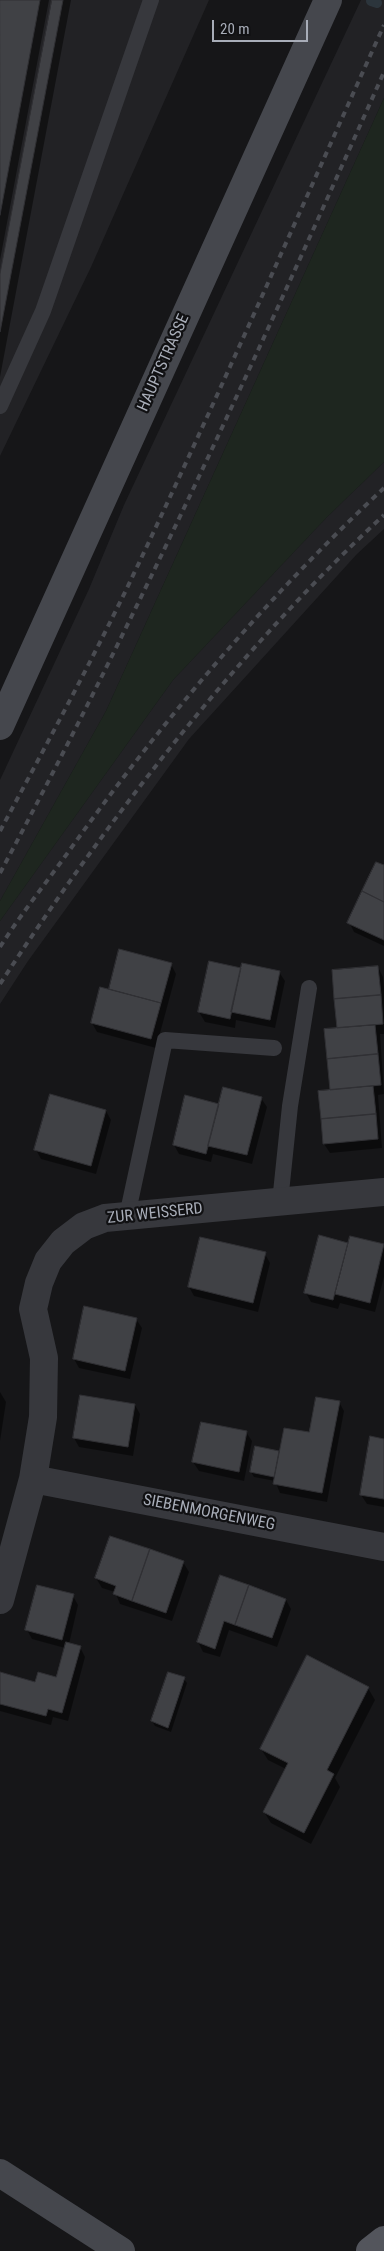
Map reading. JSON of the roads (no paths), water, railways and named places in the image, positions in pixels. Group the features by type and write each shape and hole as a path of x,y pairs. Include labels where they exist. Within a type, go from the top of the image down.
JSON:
{"main road":[{"path":"370,2251 384,2240"}],"street":[{"name":"HAUPTSTRASSE","path":"0,726 328,0"},
{"name":"ZUR WEISSERD","path":"0,1600 33,1479 43,1417 44,1358 33,1309 39,1283 53,1255 63,1242 84,1226 105,1218 384,1192"},
{"name":"SIEBENMORGENWEG","path":"33,1479 384,1547"},
{"path":"0,2173 121,2251"},
{"path":"57,2211 89,2251"}],"lane":[{"path":"0,406 43,311 151,0"},
{"path":"280,1202 290,1106 310,988"},
{"path":"128,1216 165,1040 274,1048"}],"waterway":[{"path":"371,1 377,3"}],"railway":[{"path":"0,831 81,680 127,588 225,378 384,25"},
{"path":"0,873 102,676 199,476 293,275 384,72"},
{"path":"0,947 104,803 178,708 298,573 384,488"},
{"path":"0,984 85,860 178,738 278,621 384,515"}]}
